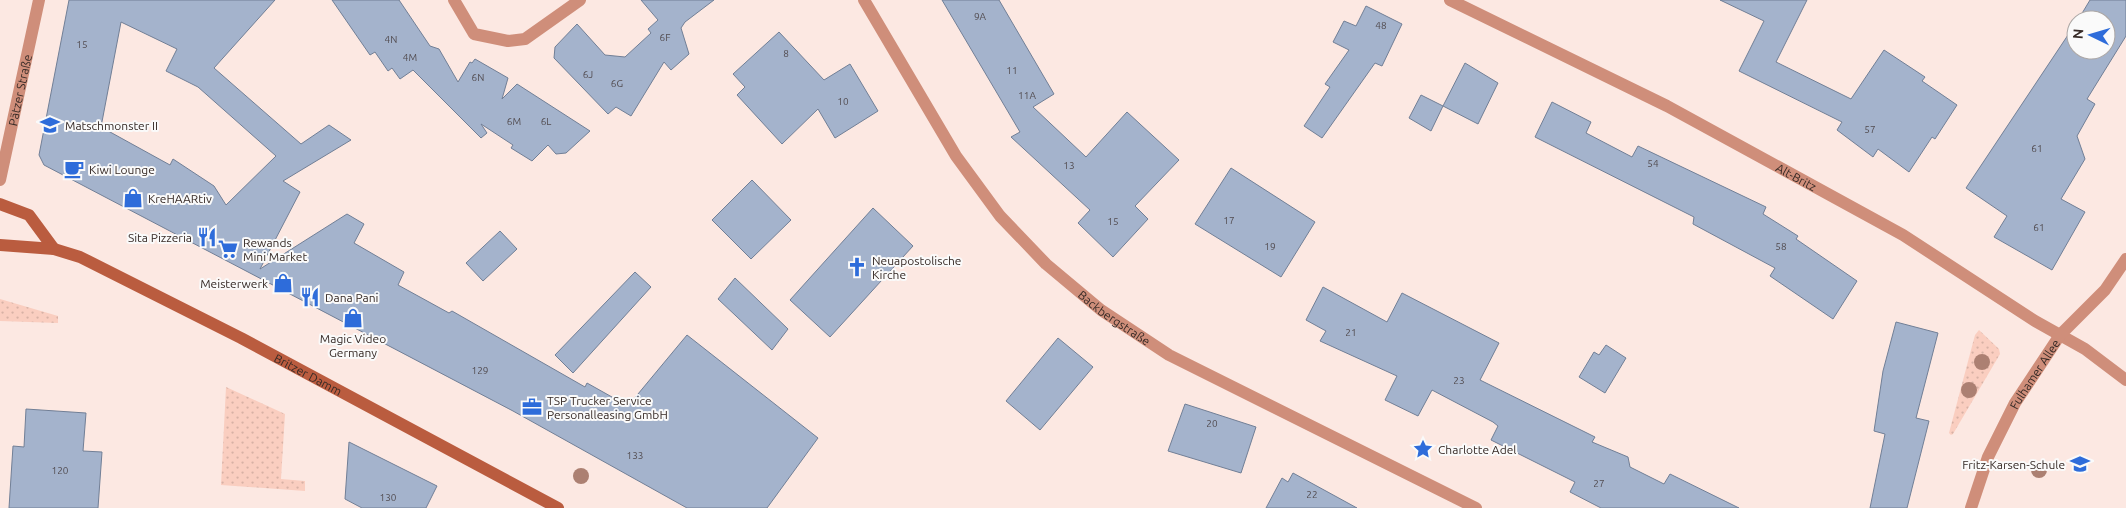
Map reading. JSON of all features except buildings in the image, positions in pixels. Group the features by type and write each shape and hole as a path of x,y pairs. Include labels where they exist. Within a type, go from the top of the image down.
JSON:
{"main road":[{"path":"0,204 29,215 54,249"},
{"name":"Britzer Damm","path":"0,245 54,249 80,257 233,334 558,508"}],"street":[{"name":"Pätzer Straße","path":"0,180 39,0"},
{"path":"454,0 474,34 508,41 525,39 580,0"},
{"name":"Backbergstraße","path":"864,0 956,156 1000,216 1046,264 1101,310 1169,355 1476,508"},
{"name":"Alt-Britz","path":"1450,0 1667,106 1886,226 2085,349 2126,380"},
{"name":"Fulhamer Allee","path":"1971,508 1988,457 2015,403 2060,335 2105,290 2126,259"}],"shaded area":[{"path":"0,299 58,316 58,323 0,321"},
{"path":"1979,330 1999,349 2000,354 1951,435 1949,433 1975,335"},
{"path":"226,387 285,414 281,479 305,481 305,491 221,485"}],"place":[{"name":"Matschmonster II","path":"50,125"},
{"name":"Kiwi Lounge","path":"74,169"},
{"name":"KreHAARtiv","path":"133,198"},
{"name":"Sita Pizzeria","path":"207,237"},
{"name":"Rewands Mini Market","path":"228,249"},
{"name":"Neuapostolische Kirche","path":"857,267"},
{"name":"Meisterwerk","path":"283,283"},
{"name":"Dana Pani","path":"310,297"},
{"name":"Magic Video Germany","path":"353,318"},
{"name":"TSP Trucker Service Personalleasing GmbH","path":"532,407"},
{"name":"Charlotte Adel","path":"1423,449"},
{"name":"Fritz-Karsen-Schule","path":"2080,464"}]}
